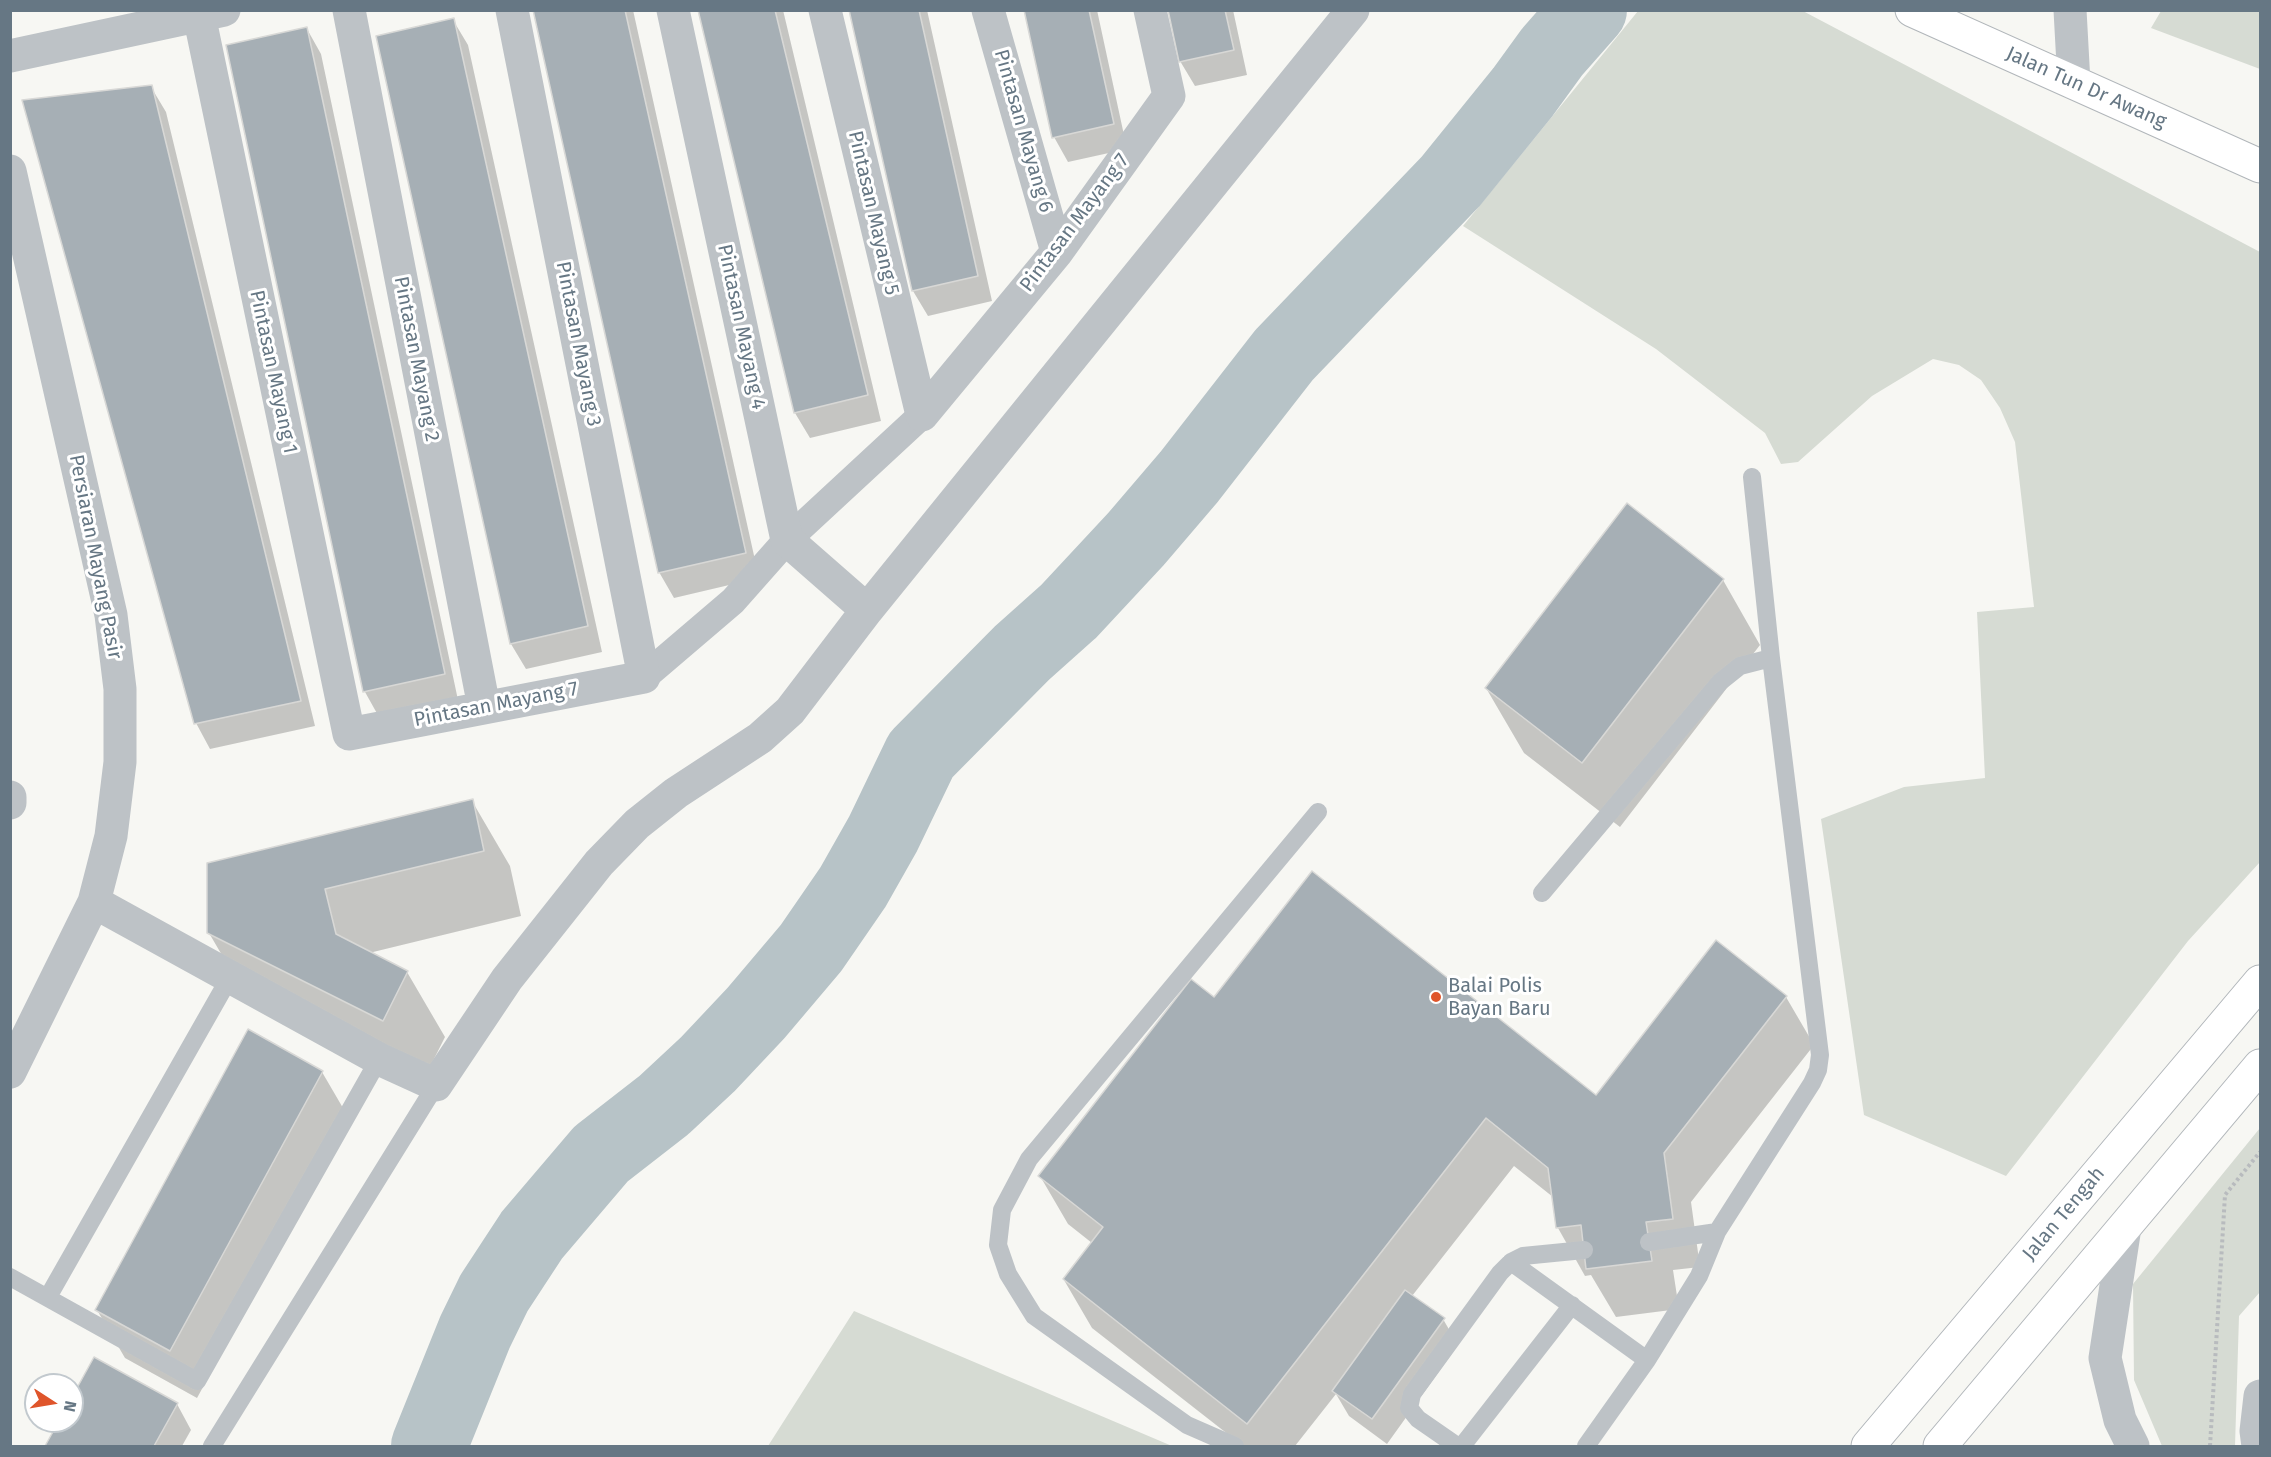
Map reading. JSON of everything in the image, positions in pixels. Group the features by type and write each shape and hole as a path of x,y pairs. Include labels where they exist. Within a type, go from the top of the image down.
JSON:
{"main road":[{"name":"Jalan Tun Dr Awang","path":"1924,16 2260,166"},
{"name":"Jalan Tengah","path":"1868,1446 2260,982"},
{"path":"1940,1446 2260,1066"}],"street":[{"name":"Pintasan Mayang 2","path":"349,10 483,707"},
{"name":"Pintasan Mayang 3","path":"512,10 644,677"},
{"name":"Pintasan Mayang 4","path":"673,10 787,540"},
{"name":"Pintasan Mayang 5","path":"825,10 921,415"},
{"name":"Pintasan Mayang 6","path":"988,10 1057,252"},
{"name":"Pintasan Mayang 7","path":"921,415 1057,252 1169,96 1150,10"},
{"path":"94,902 379,1059 436,1085 507,979 600,863 637,824 676,793 760,738 790,711 867,610 1353,10"},
{"path":"2070,10 2074,83"},
{"path":"10,56 207,12"},
{"name":"Pintasan Mayang 1","path":"207,12 349,734"},
{"name":"Persiaran Mayang Pasir","path":"10,171 111,615 120,689 120,762 111,836 94,902 10,1072"},
{"path":"644,677 733,601 787,540 921,415"},
{"path":"787,540 867,610"},
{"name":"Pintasan Mayang 7","path":"349,734 644,677"},
{"path":"10,797 10,803"},
{"path":"2125,1227 2105,1358 2120,1420 2133,1446"},
{"path":"2258,1446 2256,1431 2260,1396"}],"lane":[{"path":"1586,1446 1647,1360 1699,1276 1717,1232 1818,1070 1820,1055 1771,658 1752,477"},
{"path":"1542,893 1720,682 1740,666 1771,658"},
{"path":"1235,1446 1187,1425 1034,1316 1008,1274 998,1245 1002,1210 1029,1160 1318,812"},
{"path":"48,1297 230,977"},
{"path":"10,1277 198,1381 379,1059"},
{"path":"212,1446 436,1085"},
{"path":"1649,1242 1717,1232"},
{"path":"1457,1446 1418,1419 1409,1408 1412,1394 1500,1272 1511,1262 1523,1257 1584,1250"},
{"path":"1511,1262 1647,1360"},
{"path":"1462,1446 1572,1305"}],"path":[{"path":"2210,1446 2225,1195 2260,1152"}],"shaded area":[{"path":"1801,10 2260,252 2260,862 2188,941 2006,1176 1864,1115 1821,819 1904,787 1985,778 1977,612 2034,607 2015,442 2000,408 1981,380 1959,365 1933,359 1872,396 1798,462 1781,464 1765,433 1656,349 1463,226 1638,11"},
{"path":"2161,11 2260,11 2260,69 2151,28"},
{"path":"2260,1128 2260,1292 2239,1316 2235,1446 2162,1446 2134,1380 2133,1284"},
{"path":"854,1311 1172,1446 768,1446"}],"building":[{"path":"533,10 625,10 746,553 658,573"},
{"path":"698,10 775,10 868,395 794,413"},
{"path":"849,10 919,10 978,276 912,291"},
{"path":"1024,10 1089,10 1114,124 1052,138"},
{"path":"1168,10 1225,10 1234,50 1179,62"},
{"path":"454,18 588,626 510,644 376,36"},
{"path":"307,27 445,674 363,692 226,45"},
{"path":"152,85 301,701 194,724 22,100"},
{"path":"1627,503 1724,579 1582,763 1485,688"},
{"path":"473,799 484,851 325,889 336,934 408,971 383,1021 207,933 207,863"},
{"path":"1312,871 1596,1095 1716,940 1787,996 1664,1153 1673,1219 1646,1222 1652,1261 1586,1269 1581,1225 1556,1228 1548,1168 1486,1118 1247,1424 1063,1279 1103,1227 1038,1176 1191,979 1214,997"},
{"path":"248,1029 323,1071 170,1351 95,1310"},
{"path":"1405,1290 1445,1318 1372,1419 1332,1391"},
{"path":"94,1357 178,1403 154,1446 45,1446 52,1433 84,1433 84,1375"}],"waterway":[{"path":"429,1446 475,1332 494,1293 532,1235 601,1154 664,1105 708,1064 756,1013 811,948 853,887 883,834 921,755 1022,653 1069,611 1136,539 1189,477 1284,355 1451,181 1523,92 1552,52 1589,10"}],"place":[{"name":"Balai Polis Bayan Baru","path":"1436,997"}]}
